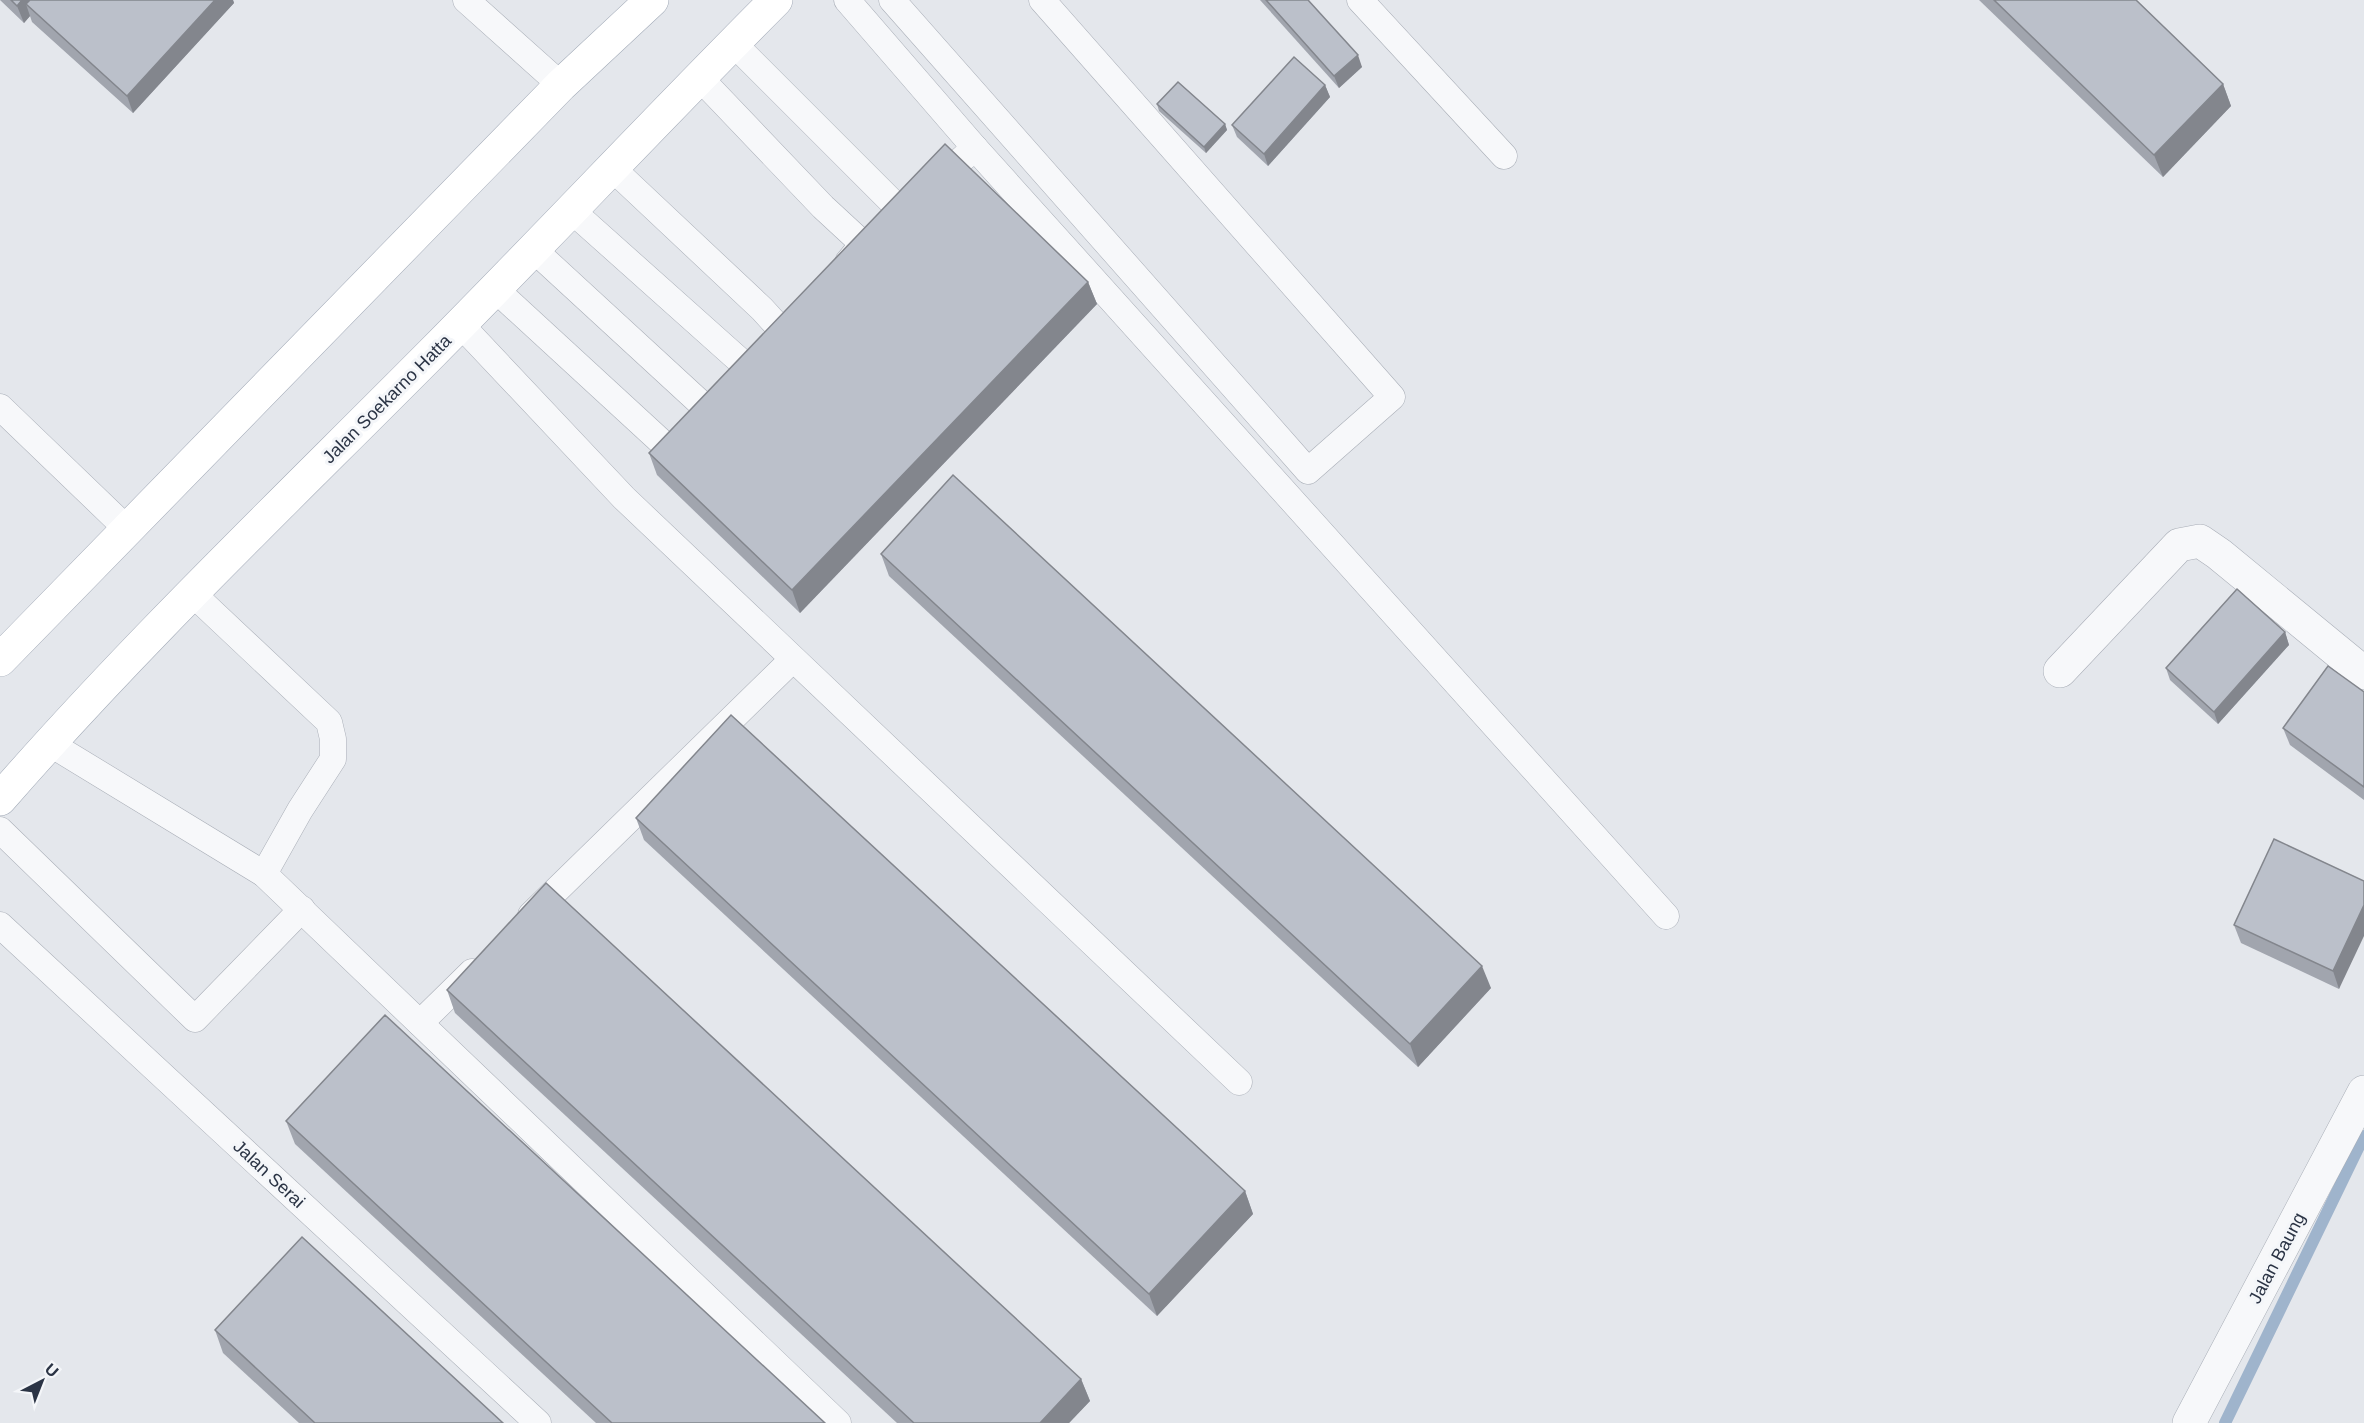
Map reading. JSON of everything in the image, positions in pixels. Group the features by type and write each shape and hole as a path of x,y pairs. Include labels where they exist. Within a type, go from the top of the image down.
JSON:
{"main road":[{"name":"Jalan Soekarno Hatta","path":"0,799 49,743 193,594 495,290 776,0"},
{"path":"0,660 640,4"}],"street":[{"path":"2060,671 2179,545 2200,541 2229,561 2364,673"},
{"name":"Jalan Baung","path":"2189,1423 2364,1092"}],"lane":[{"path":"466,0 561,85"},
{"path":"847,0 975,148 1666,916"},
{"path":"892,0 1308,471 1392,397 1042,0"},
{"path":"1360,0 1504,156"},
{"path":"733,43 902,211 975,148"},
{"path":"699,77 823,207 862,244 835,278"},
{"path":"612,168 762,309 783,332 813,302"},
{"path":"572,210 748,368"},
{"path":"533,249 708,410"},
{"path":"495,290 681,460"},
{"path":"460,325 624,498 1239,1082"},
{"path":"0,407 127,529"},
{"path":"193,594 329,722 333,739 333,759 300,810 264,874"},
{"path":"513,932 792,660"},
{"path":"49,743 264,874 838,1423"},
{"path":"0,830 195,1019 302,909"},
{"name":"Jalan Serai","path":"0,925 538,1423"},
{"path":"420,1023 488,957"}],"building":[{"path":"11,0 22,0 17,6"},
{"path":"30,0 215,0 127,96 26,4"},
{"path":"1266,0 1308,0 1358,55 1334,76"},
{"path":"1994,0 2136,0 2223,84 2154,155"},
{"path":"1294,57 1325,85 1264,154 1232,125"},
{"path":"1178,82 1225,124 1204,147 1157,104"},
{"path":"945,144 1088,282 792,590 649,453"},
{"path":"953,475 1482,966 1410,1044 881,554"},
{"path":"2237,589 2285,632 2214,712 2166,668"},
{"path":"2328,666 2364,692 2364,787 2283,728"},
{"path":"731,715 1245,1191 1149,1294 636,818"},
{"path":"2274,839 2364,881 2364,905 2333,971 2234,925"},
{"path":"546,883 1081,1379 1040,1423 914,1423 447,990"},
{"path":"385,1015 825,1423 612,1423 286,1121"},
{"path":"302,1237 503,1423 315,1423 215,1330"}],"waterway":[{"path":"2225,1423 2364,1136"}]}
